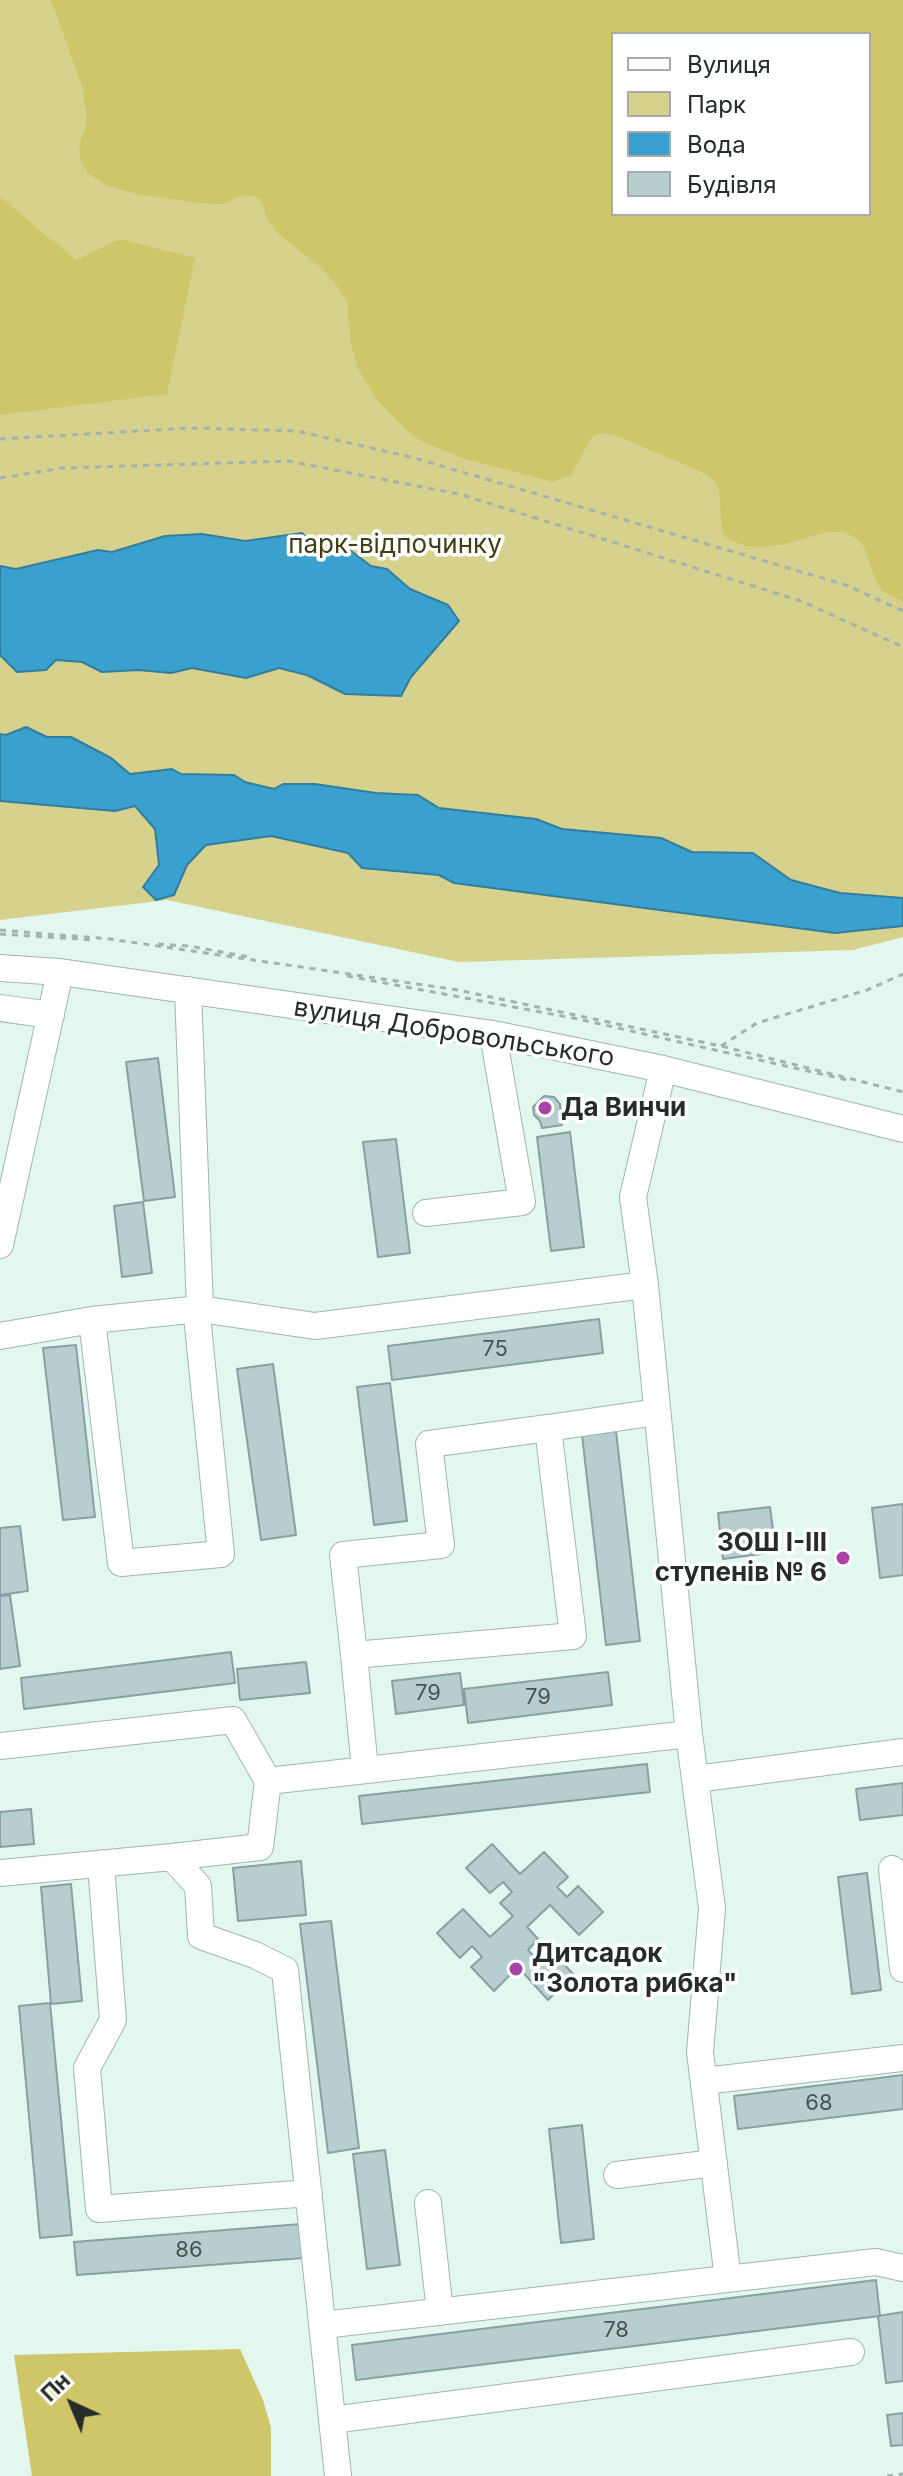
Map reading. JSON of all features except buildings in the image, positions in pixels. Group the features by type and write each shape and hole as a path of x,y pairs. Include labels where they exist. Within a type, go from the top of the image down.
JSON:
{"street":[{"name":"вулиця Добровольського","path":"0,968 60,972 493,1034 663,1069 903,1129"},
{"path":"0,1245 60,972"},
{"path":"92,1320 121,1563 221,1554 197,1316 200,1309 188,990"},
{"path":"0,1008 51,1015"},
{"path":"426,1213 522,1202 493,1034"},
{"path":"663,1069 633,1197 645,1285 689,1734 712,1908 700,2052 728,2279"},
{"path":"0,1336 92,1320 200,1309 315,1326 645,1285"},
{"path":"365,1770 343,1555 441,1545 429,1444 657,1412"},
{"path":"354,1655 573,1636 548,1428"},
{"path":"0,1746 233,1720 268,1781 260,1847 0,1873"},
{"path":"268,1781 689,1734"},
{"path":"696,1779 903,1752"},
{"path":"172,1857 198,1886 201,1936 255,1955 285,1970 338,2476"},
{"path":"101,1864 113,2020 87,2068 99,2209 309,2193"},
{"path":"892,1869 903,1969"},
{"path":"704,2081 903,2058"},
{"path":"617,2175 714,2163"},
{"path":"428,2203 440,2312"},
{"path":"323,2325 876,2262 903,2268"},
{"path":"332,2420 851,2352"}],"path":[{"path":"0,439 191,428 297,431 411,457 846,585 903,611"},
{"path":"0,478 63,468 288,461 459,494 801,601 903,647"},
{"path":"0,932 133,942 458,990 721,1046 903,1092"},
{"path":"297,966 578,1019 903,1092"},
{"path":"721,1046 757,1023 867,990 903,974"},
{"path":"887,2476 903,2474"}],"green space":[{"name":"парк-відпочинку","path":"0,0 903,0 903,937 853,950 459,962 167,900 0,920"}],"shaded area":[{"path":"51,0 903,0 903,602 884,592 877,584 864,547 844,532 829,532 780,545 759,547 729,540 722,533 719,490 714,481 702,472 612,434 599,433 592,437 571,475 553,482 465,459 421,441 379,402 358,369 351,344 347,302 335,283 317,264 279,235 267,219 262,202 255,196 244,195 222,204 197,203 107,186 88,173 80,160 79,145 87,122 83,89"},
{"path":"0,197 76,260 120,239 195,258 167,394 0,415"},
{"path":"240,2349 263,2400 271,2428 271,2476 32,2476 14,2355"}],"water":[{"path":"302,533 316,548 347,548 371,566 387,569 410,589 448,605 459,621 411,677 401,696 345,694 307,675 279,668 246,678 192,668 171,673 138,670 102,672 82,662 56,660 46,670 17,672 0,655 0,566 16,569 98,550 112,552 165,536 202,534 245,541"},
{"path":"26,727 47,737 71,737 111,758 130,774 172,769 181,774 234,775 245,782 274,789 283,784 315,784 376,793 418,795 439,808 536,819 562,829 661,838 692,852 753,853 791,880 840,893 903,898 903,926 835,933 454,883 439,875 362,868 348,853 271,836 206,845 187,865 174,895 156,900 143,887 159,865 155,829 135,806 115,811 0,801 0,734 6,735"}],"place":[{"name":"Да Винчи","path":"545,1108"},
{"name":"ЗОШ І-ІІІ ступенів № 6","path":"843,1558"},
{"name":"Дитсадок \"Золота рибка\"","path":"516,1969"}]}
